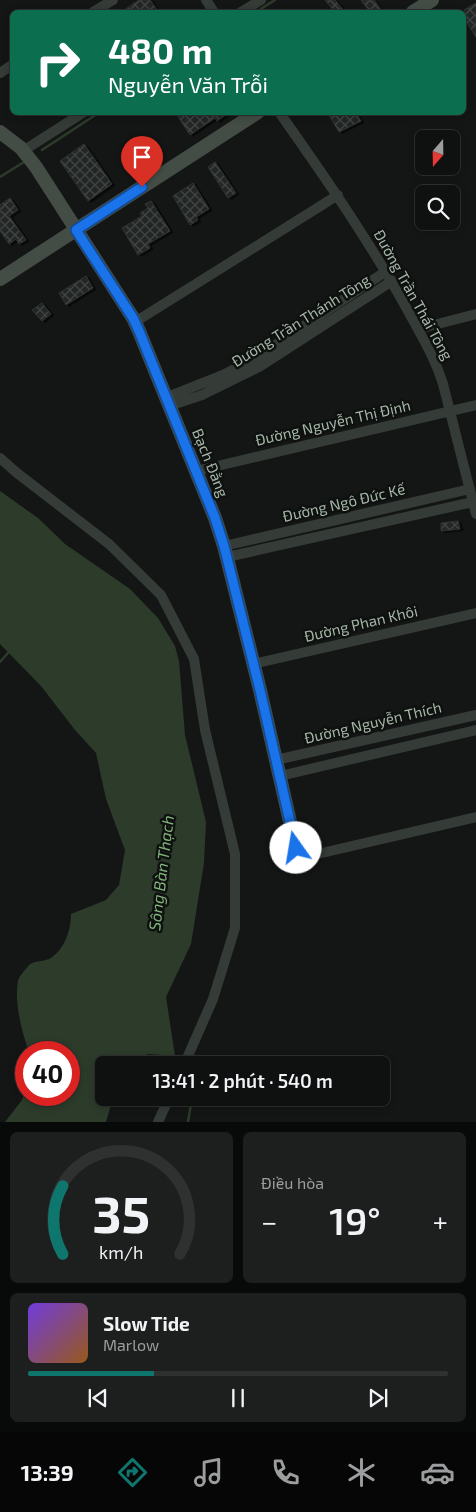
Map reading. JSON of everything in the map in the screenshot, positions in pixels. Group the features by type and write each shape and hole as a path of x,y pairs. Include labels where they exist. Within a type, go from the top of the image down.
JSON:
{"street":[{"path":"96,10 113,0"},
{"path":"244,10 261,0"},
{"path":"416,10 432,0"},
{"path":"23,151 79,115"},
{"path":"0,279 253,115"},
{"name":"Đường Trần Thái Tông","path":"281,115 338,195 392,281 438,368 473,496 476,514"},
{"name":"Bạch Đằng","path":"0,132 23,151 36,167 135,322 215,518 253,664 296,848"},
{"path":"135,322 338,195"},
{"name":"Đường Trần Thánh Tông","path":"167,402 256,358 386,272"},
{"name":"Đường Trần Thánh Tông","path":"167,402 202,395 259,368 392,281"},
{"path":"418,329 476,314"},
{"name":"Đường Nguyễn Thị Định","path":"196,471 476,405"},
{"path":"0,458 109,544 160,594 194,658 205,730 236,854 235,928 213,999 188,1056"},
{"name":"Đường Ngô Đức Kế","path":"225,552 473,496"},
{"name":"Đường Phan Khôi","path":"253,664 476,613"},
{"name":"Đường Nguyễn Thích","path":"276,760 476,715"},
{"name":"Đường Nguyễn Thích","path":"280,776 476,730"},
{"path":"296,848 301,854 309,856 476,817"},
{"path":"158,1122 165,1106"}],"water":[{"name":"Sông Bàn Thạch","path":"0,491 38,518 65,544 130,589 158,618 175,646 179,661 185,735 206,822 204,863 191,944 166,997 175,1056 147,1054 145,1056 95,1056 95,1106 111,1106 106,1122 5,1122 17,1106 80,1106 80,1041 25,1041 18,1008 18,981 29,965 51,958 60,949 70,926 71,914 106,900 119,885 125,850 106,799 96,753 75,730 41,686 0,644"}],"building":[{"path":"139,0 150,0 158,10 124,10"},
{"path":"325,0 335,0 343,10 333,10"},
{"path":"361,0 374,0 382,10 368,10"},
{"path":"476,3 476,37 466,21 466,10 464,10"},
{"path":"177,115 226,115 217,121 215,118 190,135"},
{"path":"329,115 357,115 361,121 339,132"},
{"path":"84,144 112,184 88,201 60,161"},
{"path":"215,162 236,193 228,198 208,167"},
{"path":"193,183 209,209 196,217 198,220 190,225 173,196"},
{"path":"10,198 18,210 9,216 26,240 19,244 16,239 9,244 0,231 0,205"},
{"path":"151,201 170,231 148,244 150,248 138,255 122,228 142,216 140,213 148,208 145,204"},
{"path":"86,276 93,288 66,305 59,293"},
{"path":"42,303 51,314 42,321 32,310"},
{"path":"458,521 460,529 441,531 441,523"}],"waterway":[{"path":"259,10 275,0"},
{"path":"42,150 95,115"},
{"path":"0,177 24,162"},
{"path":"0,662 8,653"},
{"path":"188,1122 191,1106"}],"route":[{"path":"142,187 76,230 133,318 215,518 224,546 260,690 296,848"}]}
